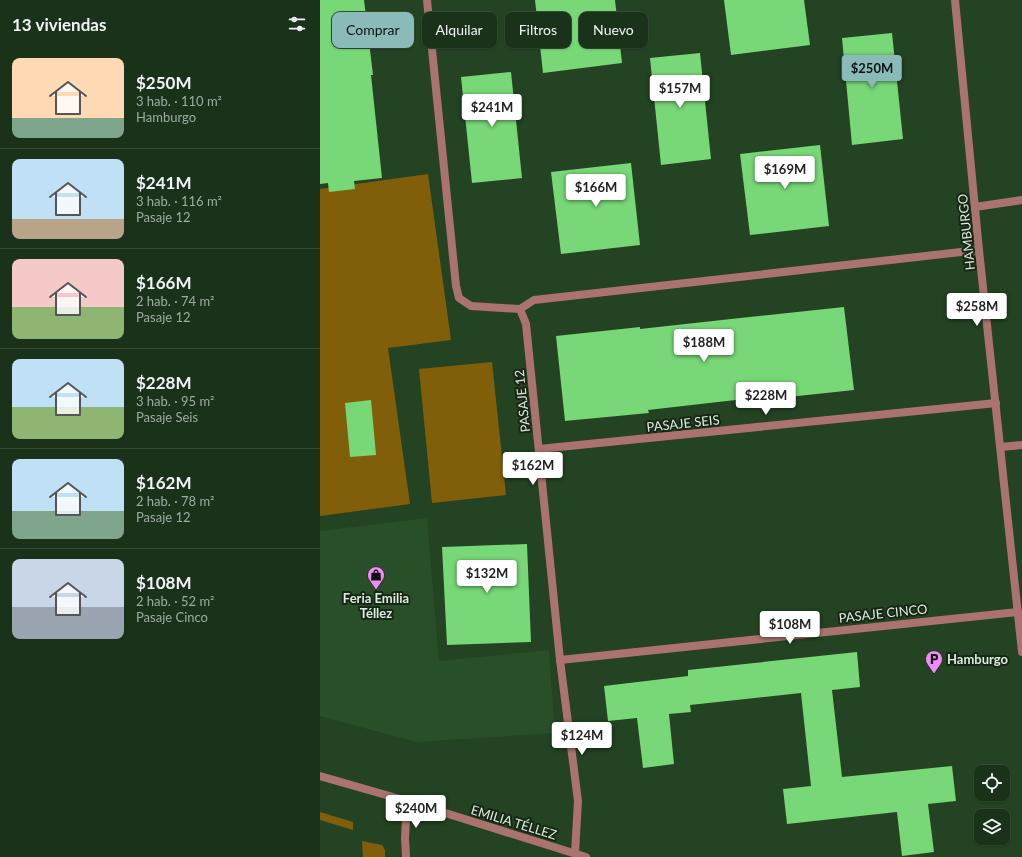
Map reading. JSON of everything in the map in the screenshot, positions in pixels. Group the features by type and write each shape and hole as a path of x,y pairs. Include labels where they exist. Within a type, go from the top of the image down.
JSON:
{"street":[{"path":"427,0 456,286 460,298 472,306 520,309 534,300 979,250"},
{"name":"HAMBURGO","path":"955,0 979,250 1022,652"},
{"path":"976,207 1022,200"},
{"name":"PASAJE 12","path":"520,309 526,324 560,660 578,801 575,854"},
{"name":"PASAJE SEIS","path":"539,449 996,403"},
{"path":"1001,447 1022,445"},
{"name":"PASAJE CINCO","path":"560,660 1018,612"},
{"name":"EMILIA TÉLLEZ","path":"320,776 407,801 586,857"},
{"path":"406,857 405,838 407,801"}],"shaded area":[{"path":"428,174 451,340 388,348 410,504 320,516 320,189"},
{"path":"492,362 506,495 432,503 419,369"},
{"name":"Feria Emilia Téllez","path":"427,518 439,661 549,650 555,733 416,742 320,716 320,531"},
{"path":"320,812 353,822 353,830 320,820"},
{"path":"362,841 382,845 385,850 385,857 363,857"}],"building":[{"path":"320,0 364,0 365,12 332,12 332,48 370,48 373,75 371,75 382,178 354,181 355,189 329,192 328,183 320,184"},
{"path":"535,0 615,0 616,12 579,12 579,48 620,48 622,63 543,73 540,48 571,48 571,12 536,12"},
{"path":"724,0 804,0 810,45 731,55"},
{"path":"892,33 903,139 852,145 842,38"},
{"path":"700,53 711,159 661,165 650,58"},
{"path":"511,72 522,178 472,183 461,77"},
{"path":"820,145 829,226 750,235 740,154"},
{"path":"631,163 640,245 561,254 551,172"},
{"path":"844,307 854,390 770,399 770,396 648,410 649,413 565,421 556,336 640,327 640,329"},
{"path":"371,400 376,455 350,457 345,403"},
{"path":"527,544 531,642 447,645 442,547"},
{"path":"857,652 860,687 832,690 842,777 952,766 956,801 928,804 934,852 902,856 897,812 787,824 783,789 811,786 801,693 690,705 691,712 669,714 674,764 643,768 637,718 608,721 604,686 688,676 688,670"}],"place":[{"name":"Feria Emilia Téllez","path":"376,590"},
{"name":"Hamburgo","path":"934,674"}]}
